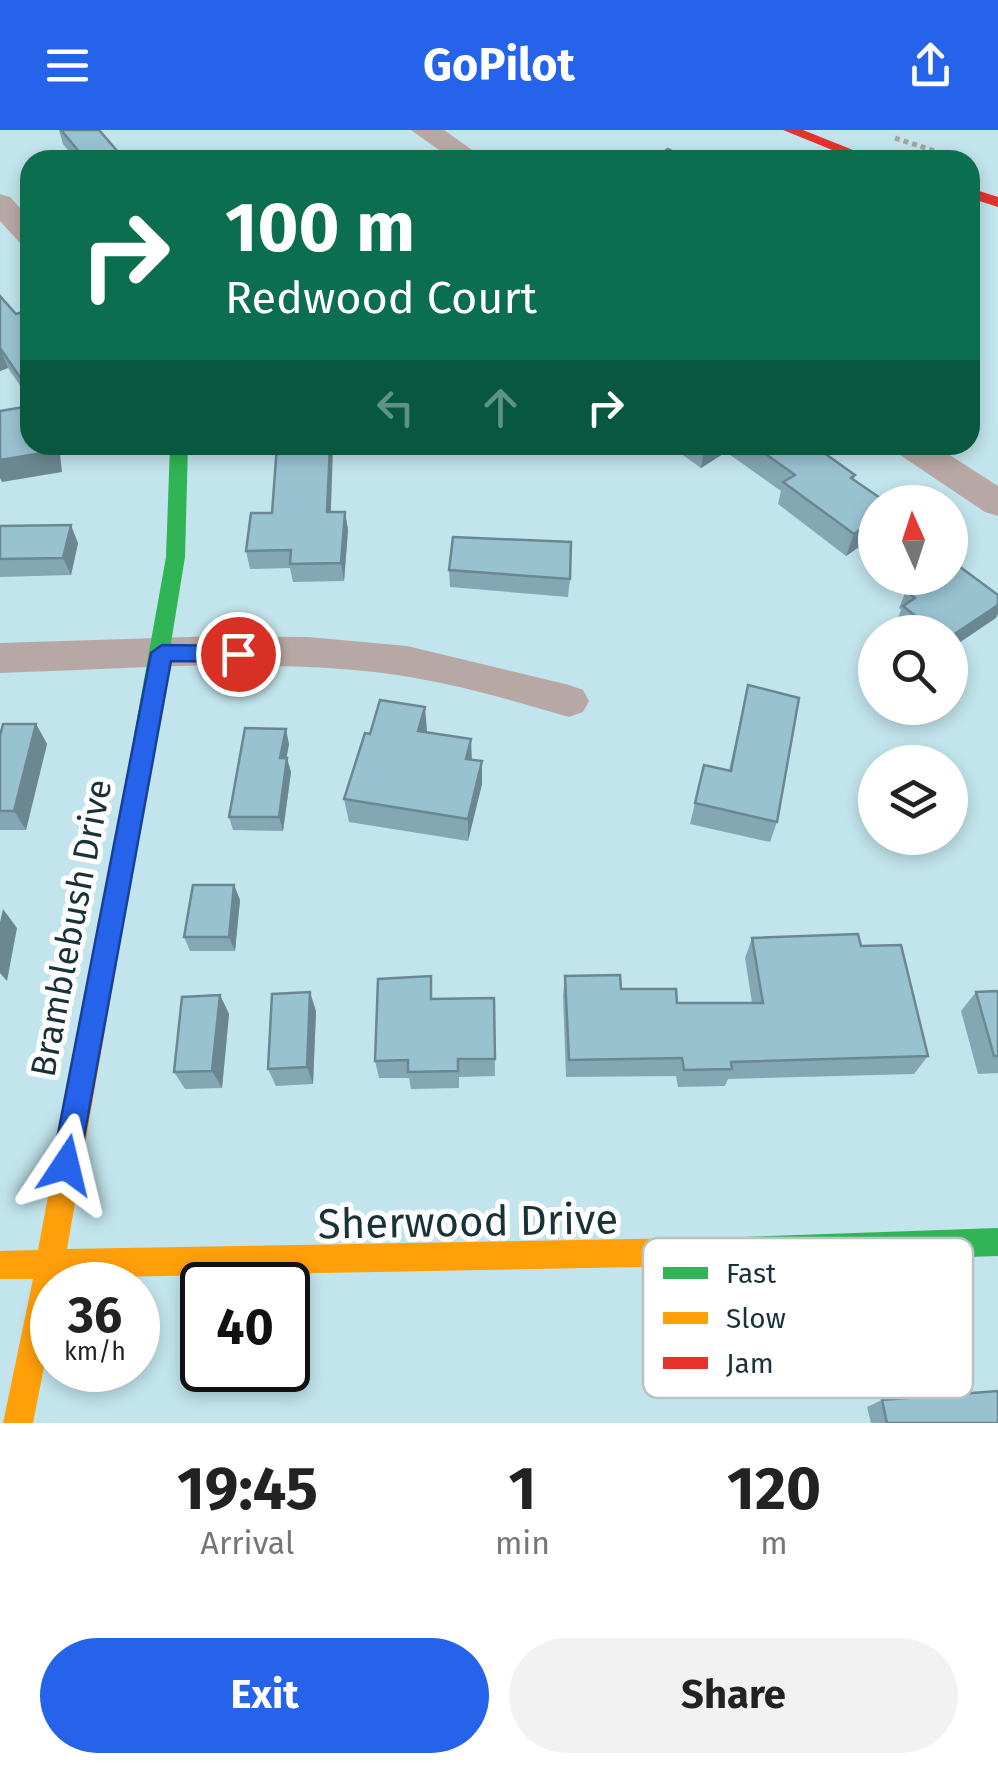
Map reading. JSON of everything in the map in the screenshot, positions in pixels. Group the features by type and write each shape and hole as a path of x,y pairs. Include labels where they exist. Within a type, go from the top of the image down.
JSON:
{"street":[{"path":"426,130 457,150"},
{"path":"790,130 845,150"},
{"path":"0,203 20,226"},
{"name":"Bramblebush Drive","path":"52,1262 90,1021 162,653 182,498 180,455"},
{"path":"925,455 998,503"},
{"path":"0,658 162,653 354,655 472,673 569,701"},
{"name":"Sherwood Drive","path":"973,1243 998,1242"},
{"name":"Sherwood Drive","path":"160,1262 643,1254"},
{"name":"Sherwood Drive","path":"0,1265 30,1264"},
{"name":"Bramblebush Drive","path":"18,1423 30,1367"}],"path":[{"path":"889,136 932,150"}],"building":[{"path":"61,130 99,130 116,150 78,150"},
{"path":"0,296 16,314 20,313 20,377 0,348"},
{"path":"20,408 20,455 30,455 0,460 0,411"},
{"path":"276,455 330,455 327,512 345,512 341,563 290,564 291,550 246,551 251,513 272,513"},
{"path":"767,455 827,455 855,475 851,478 861,485 858,485 858,531 854,534 783,482 795,475"},
{"path":"71,525 63,558 0,559 0,526"},
{"path":"453,537 571,542 570,579 449,570"},
{"path":"968,573 998,595 998,605 968,625 968,615 914,615 903,606 915,598 911,595 968,595"},
{"path":"748,685 799,698 777,822 695,803 704,765 731,771"},
{"path":"380,700 425,707 418,731 471,739 466,759 482,761 468,819 344,799"},
{"path":"3,724 36,724 14,811 0,811"},
{"path":"245,728 286,729 280,758 287,758 279,817 229,817"},
{"path":"193,885 234,885 229,937 184,937"},
{"path":"858,934 861,946 901,945 928,1056 731,1062 732,1069 684,1070 682,1058 569,1060 565,976 620,975 621,989 676,989 677,1003 763,1003 752,938"},
{"path":"431,976 431,999 494,998 495,1059 458,1059 458,1071 408,1072 408,1060 375,1061 378,979"},
{"path":"998,991 998,1056 994,1056 976,992"},
{"path":"310,992 307,1067 268,1069 272,994"},
{"path":"220,995 212,1071 174,1072 182,997"},
{"path":"998,1391 998,1423 887,1423 882,1400 973,1398 973,1393"}],"traffic: fast":[{"path":"144,741 176,557 179,455"},
{"path":"973,1243 998,1242"}],"traffic: slow":[{"path":"18,1423 144,741"},
{"path":"0,1265 643,1253"}],"traffic: jam":[{"path":"790,130 844,150"},
{"path":"980,196 998,202"}],"route":[{"path":"66,1165 162,653 238,654"}]}
